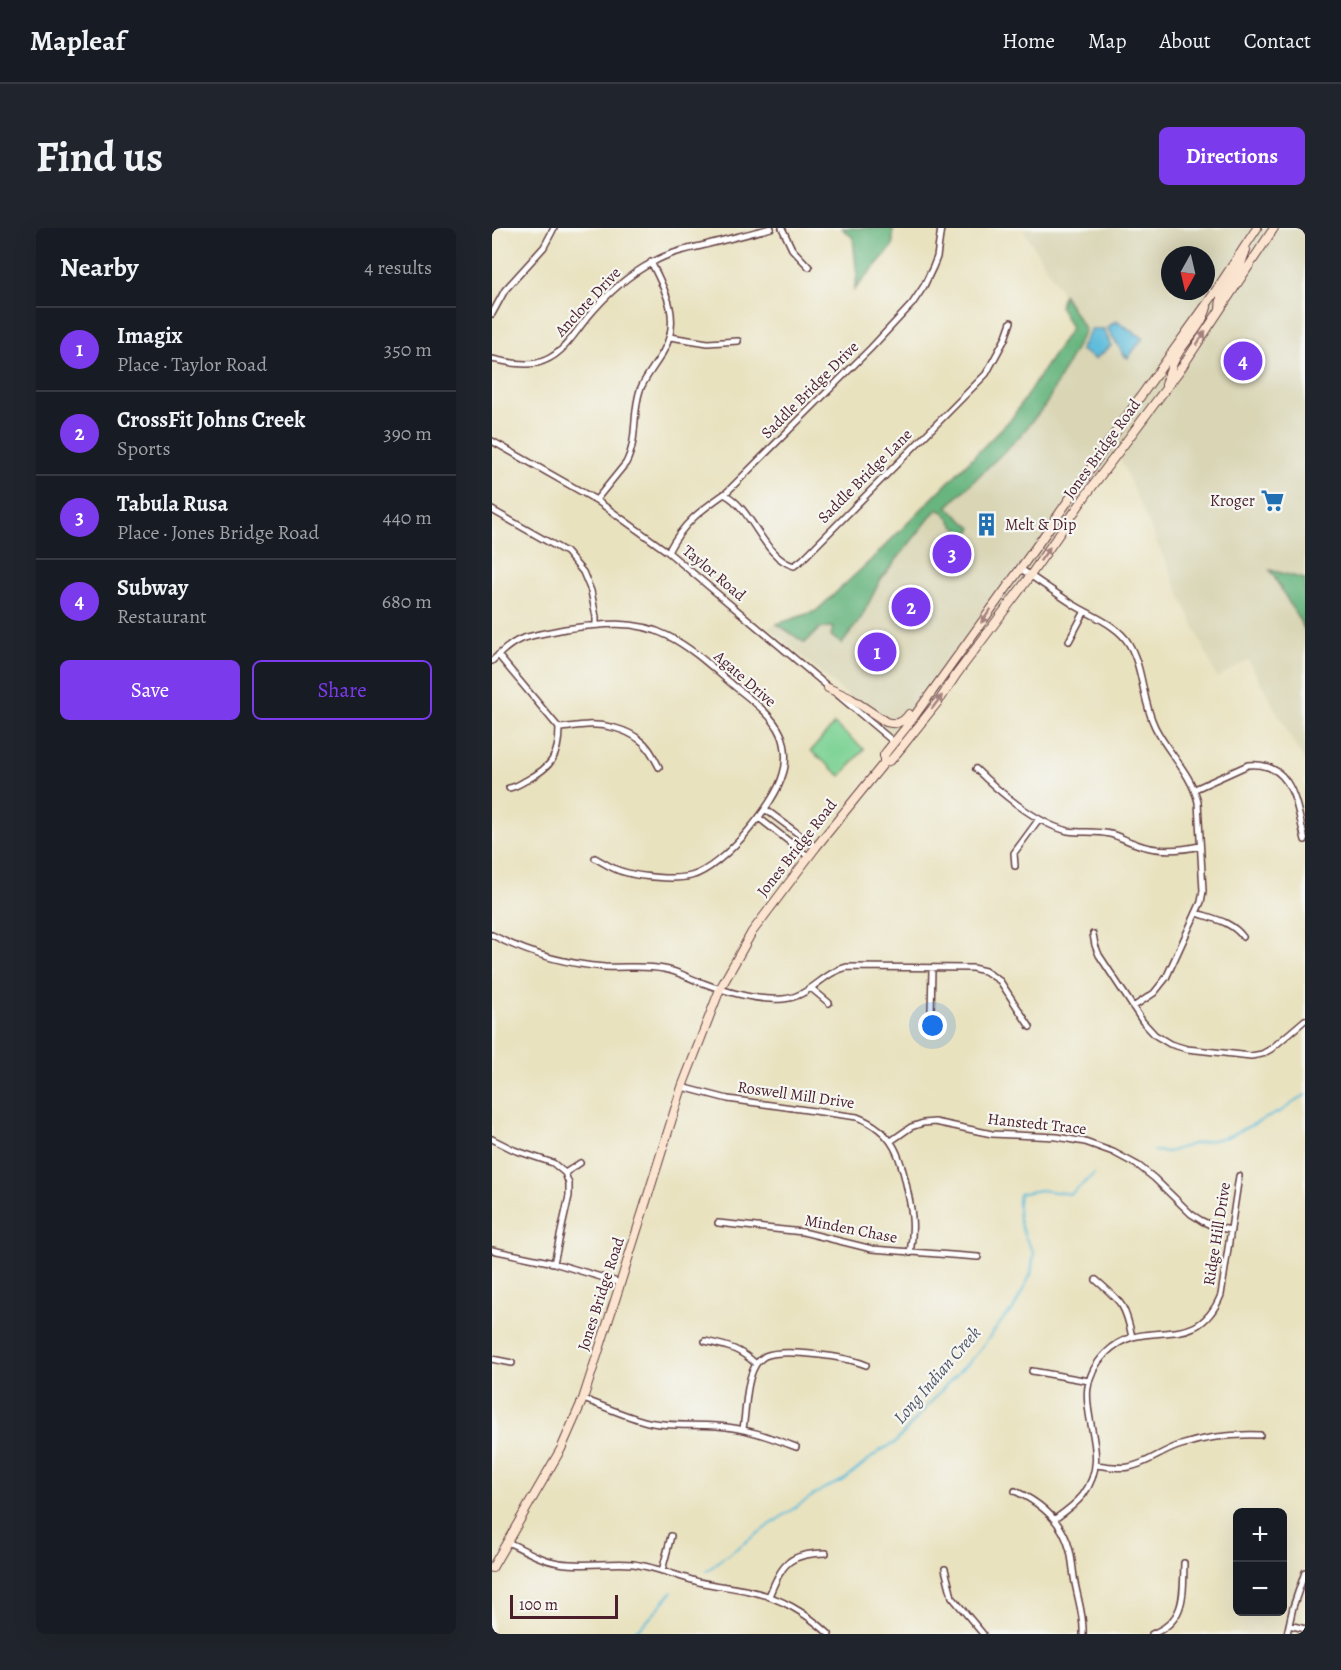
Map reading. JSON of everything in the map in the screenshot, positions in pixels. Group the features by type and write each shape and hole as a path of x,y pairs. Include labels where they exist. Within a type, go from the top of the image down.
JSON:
{"main road":[{"name":"Jones Bridge Road","path":"1021,569 1209,301 1257,228"},
{"name":"Jones Bridge Road","path":"492,1568 561,1449 583,1399 682,1086 720,989 752,932 816,847 884,763 885,755 898,746 942,698 956,675 1089,491 1182,367 1274,228"},
{"path":"1220,309 1221,297 1239,269 1246,244"},
{"path":"1166,388 1169,374 1180,351 1204,317 1209,301"},
{"path":"898,746 954,662 1021,569"},
{"path":"828,688 850,698 886,722 896,723 906,720 942,669 954,662"}],"street":[{"path":"492,314 505,290 539,254 554,228"},
{"name":"Anclote Drive","path":"492,359 525,364 538,363 553,357 566,346 588,317 610,294 651,262 677,252 771,228"},
{"path":"782,228 792,249 809,267"},
{"name":"Saddle Bridge Drive","path":"668,552 679,533 704,507 724,494 809,411 912,304 924,286 937,257 941,228"},
{"path":"596,500 629,457 635,439 640,390 670,337 671,303 651,262"},
{"name":"Saddle Bridge Lane","path":"724,494 734,499 771,550 786,564 794,566 987,374 1011,322"},
{"path":"670,337 708,343 738,341"},
{"name":"Taylor Road","path":"492,441 596,500 668,552 898,746"},
{"path":"492,510 566,552 583,572 591,591 596,625"},
{"path":"1021,569 1116,630 1128,643 1137,662 1145,700 1155,726 1195,789 1198,802 1203,891 1201,902 1167,978 1154,993 1133,1007"},
{"path":"1069,641 1085,611"},
{"name":"Agate Drive","path":"492,661 519,640 549,632 619,623 634,625 668,636 690,650 757,705 774,722 781,735 785,759 784,773 777,793 759,818 726,854 702,873 676,879 622,872 595,858"},
{"path":"498,655 559,728 559,740 548,766 540,773 509,788"},
{"path":"559,728 584,724 608,726 626,733 641,741 651,752 659,767"},
{"path":"1195,789 1248,765 1264,765 1272,768 1286,780 1291,790 1305,840"},
{"path":"976,769 990,784 1039,819 1053,826 1068,831 1112,834 1151,849 1175,850 1200,846"},
{"path":"765,809 816,847"},
{"path":"759,818 809,856"},
{"path":"1016,866 1014,853 1039,819"},
{"path":"1197,913 1230,924 1238,929 1243,937"},
{"path":"1093,934 1099,955 1143,1022 1155,1035 1170,1044 1187,1049 1251,1056 1271,1049 1305,1020"},
{"path":"492,935 544,957 607,967 666,969 720,989 749,996 781,999 794,997 836,970 847,968 972,968 985,970 1000,981 1030,1027"},
{"path":"931,1013 932,969"},
{"path":"811,988 829,1003"},
{"name":"Roswell Mill Drive","path":"682,1086 728,1099 857,1117 874,1126 891,1141 902,1163 914,1234 910,1253"},
{"name":"Hanstedt Trace","path":"891,1141 911,1127 935,1122 992,1134 1057,1137 1085,1142 1113,1152 1138,1166 1154,1178 1191,1214 1202,1221 1215,1227 1231,1230"},
{"path":"492,1139 514,1150 553,1162 565,1173 569,1184 569,1196 554,1263"},
{"path":"565,1173 580,1163"},
{"name":"Ridge Hill Drive","path":"1089,1381 1096,1367 1118,1343 1148,1333 1184,1332 1209,1317 1216,1308 1221,1295 1239,1176"},
{"name":"Minden Chase","path":"718,1223 803,1232 872,1250 978,1257"},
{"path":"492,1250 554,1263 621,1283"},
{"path":"1096,1280 1124,1306 1132,1337"},
{"path":"705,1341 733,1347 746,1354 756,1364"},
{"path":"743,1430 750,1381 756,1364 764,1357 788,1352 849,1360 866,1365"},
{"path":"492,1359 512,1363"},
{"path":"1032,1371 1089,1381 1087,1406 1096,1444 1096,1465 1083,1495 1055,1519"},
{"path":"583,1399 645,1421 743,1430 796,1447"},
{"path":"1096,1465 1129,1467 1182,1444 1227,1435 1260,1436"},
{"path":"1015,1491 1043,1506 1064,1533 1070,1549 1083,1622 1083,1634"},
{"path":"662,1571 671,1536"},
{"path":"508,1542 557,1563 646,1566 701,1582 769,1596 800,1611 829,1634"},
{"path":"769,1596 779,1572 788,1562 808,1553 826,1552"},
{"path":"1152,1634 1167,1627 1176,1618 1183,1597 1185,1563"},
{"path":"945,1569 951,1597 983,1634"},
{"path":"1287,1634 1305,1572"},
{"path":"1289,1625 1305,1629"}],"shaded area":[{"path":"1022,228 1305,228 1305,763 1248,660 1217,678 1119,457 899,740 768,627 777,624 805,643 820,628 833,627 861,618 881,579 938,509 945,513 955,527 972,528 946,507 1021,435 1046,404 1085,330"}],"green space":[{"path":"842,228 893,228 893,246 854,290 857,276 853,238"},
{"path":"1063,294 1085,330 1046,404 1021,435 947,507 972,528 968,536 955,527 945,513 937,509 881,579 861,618 842,644 831,636 833,627 820,628 805,643 777,624 816,611 870,561 1012,418 1071,328 1060,307"},
{"path":"1270,570 1305,579 1305,630"},
{"path":"834,724 864,749 841,776 811,751"}],"water":[{"path":"1116,321 1143,338 1128,358 1107,328"},
{"path":"1091,329 1104,329 1111,346 1095,359 1080,350"}],"waterway":[{"name":"Long Indian Creek","path":"1154,1151 1168,1152 1227,1137 1281,1111 1305,1095"},
{"name":"Long Indian Creek","path":"707,1571 784,1515 823,1489 844,1480 881,1450 895,1443 975,1356 1004,1318 1013,1310 1031,1274 1034,1253 1020,1225 1019,1194 1040,1190 1071,1194 1094,1174"},
{"name":"Long Indian Creek","path":"632,1634 649,1619 672,1592"}],"place":[{"name":"Subway","path":"1243,361"},
{"name":"Kroger","path":"1273,501"},
{"name":"Melt & Dip","path":"987,525"},
{"name":"Tabula Rusa","path":"952,554"},
{"name":"CrossFit Johns Creek","path":"911,607"},
{"name":"Imagix","path":"877,652"}]}
